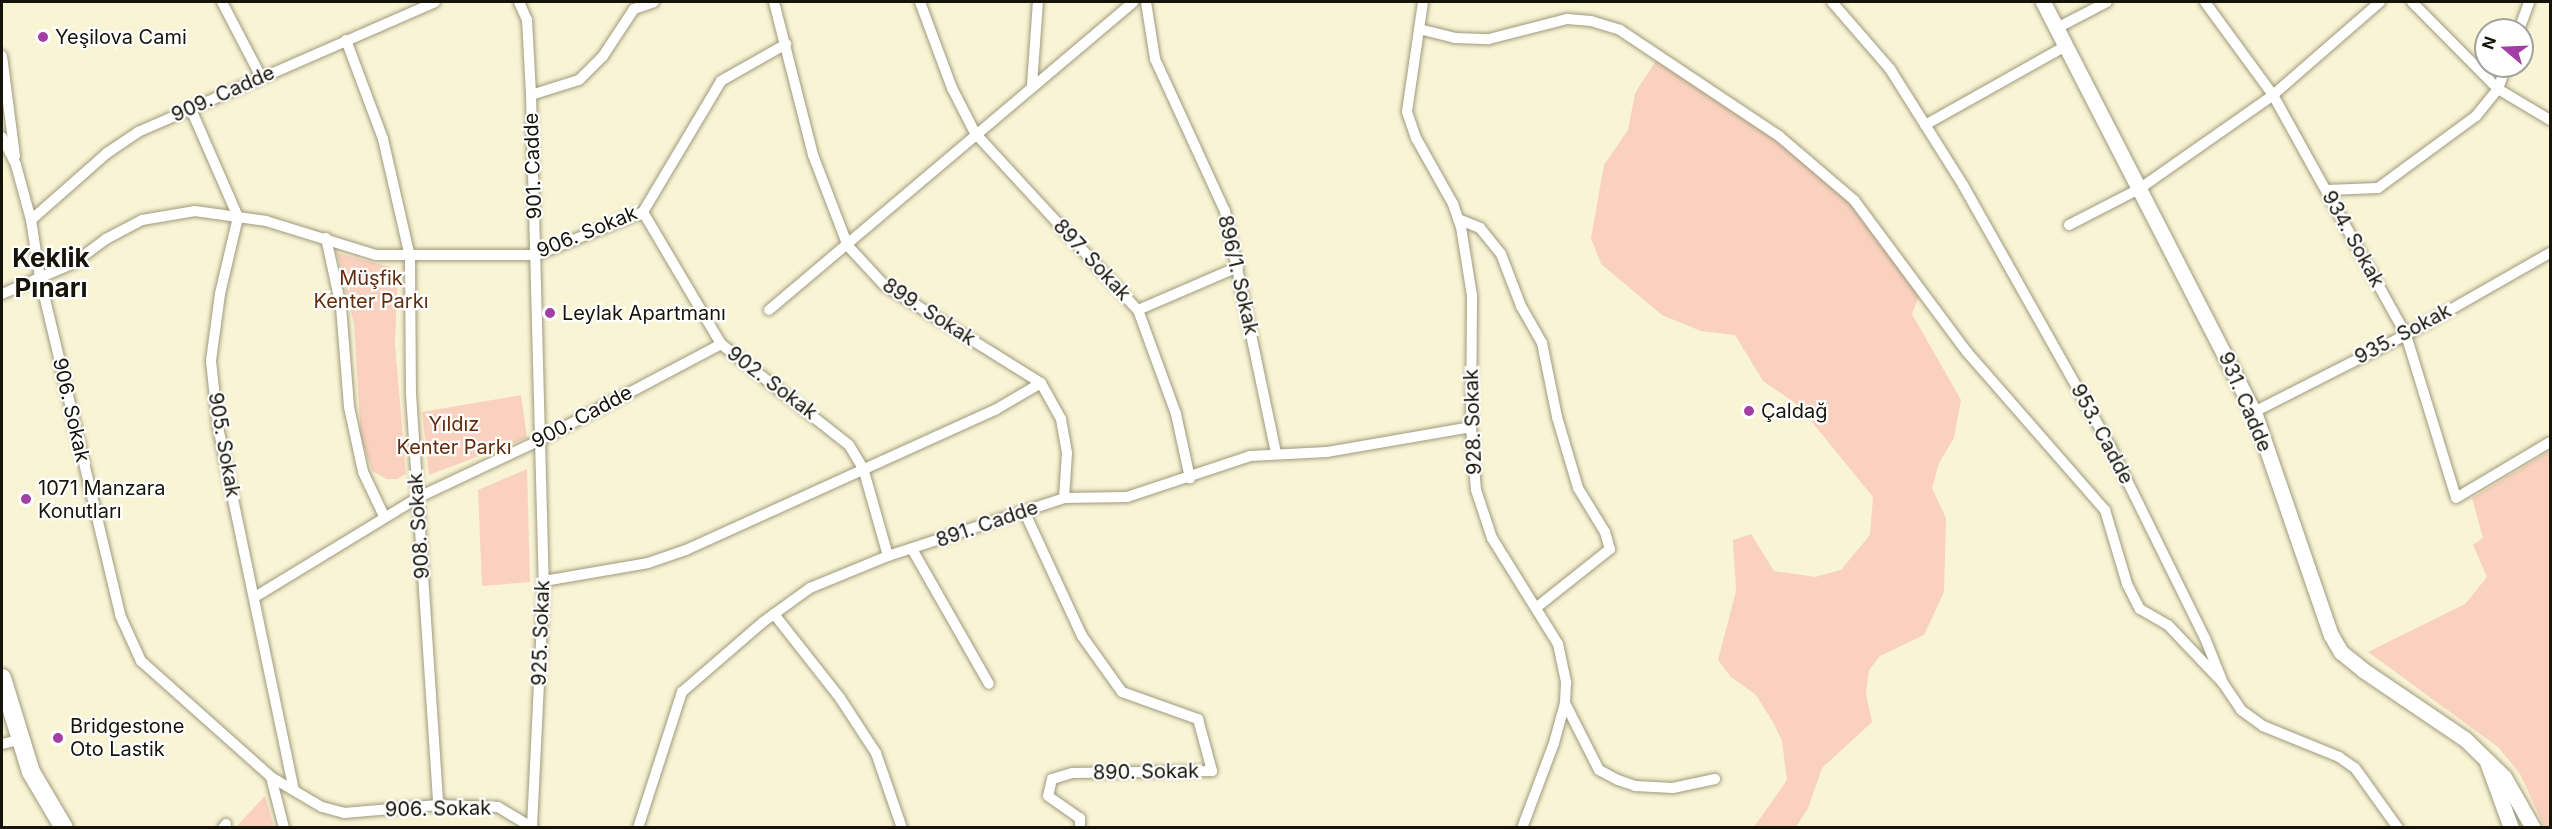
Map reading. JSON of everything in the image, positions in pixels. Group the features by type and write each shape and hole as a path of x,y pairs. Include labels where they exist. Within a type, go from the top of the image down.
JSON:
{"main road":[{"name":"931. Cadde","path":"2043,2 2254,412 2315,595 2341,652 2465,739 2504,777 2533,828"},
{"path":"2,678 10,742 64,828"},
{"name":"931. Cadde","path":"2486,759 2511,828"}],"street":[{"path":"222,2 261,76"},
{"name":"909. Cadde","path":"31,220 107,153 138,132 190,107 435,2"},
{"name":"901. Cadde","path":"519,2 526,20 531,95 538,441"},
{"path":"531,95 579,80 603,56 634,9 654,2"},
{"name":"899. Sokak","path":"774,2 813,155 848,246 884,285 1041,383 1061,419 1067,453 1065,498"},
{"name":"897. Sokak","path":"920,2 952,88 975,133 1138,310 1176,414 1190,478"},
{"path":"1032,85 1038,2"},
{"path":"769,310 848,246 975,133 1133,2"},
{"name":"896/1. Sokak","path":"1146,2 1155,59 1225,212 1276,453"},
{"name":"928. Sokak","path":"1423,2 1407,112 1458,219 1472,296 1471,427 1480,510 1510,571 1537,607 1558,644 1566,683 1565,703 1538,791 1522,828"},
{"name":"953. Cadde","path":"1832,2 1890,69 1926,124 2110,447 2205,638 2223,683 2241,710 2263,726 2339,757 2355,768 2398,828"},
{"path":"2057,28 2107,2"},
{"name":"934. Sokak","path":"2205,2 2273,95 2406,335 2457,498 2550,442"},
{"path":"2069,225 2139,189 2273,95 2380,2"},
{"path":"2412,2 2498,90 2550,120"},
{"path":"2523,18 2529,2"},
{"path":"1419,30 1455,38 1489,39 1567,20 1591,21 1620,30 1779,136 1854,200 1967,352 2105,510 2127,584 2140,609 2168,625 2223,683"},
{"name":"908. Sokak","path":"346,40 383,139 410,257 409,338 417,498 438,805"},
{"name":"906. Sokak","path":"2,294 74,263 106,239 142,220 195,211 238,217 326,238 376,255 410,257 536,255 643,212 721,81 786,44"},
{"path":"1926,124 2066,46"},
{"path":"2,56 16,165 31,220 40,278"},
{"path":"2326,190 2378,188 2475,116 2498,90 2502,78"},
{"path":"190,107 238,217"},
{"path":"2,137 16,165"},
{"name":"902. Sokak","path":"643,212 721,344 832,428 849,445 863,468 888,556"},
{"name":"905. Sokak","path":"238,217 220,294 211,361 218,427 294,790"},
{"path":"1458,219 1480,228 1502,254 1521,306 1542,343 1557,417 1578,488 1605,532 1610,549 1537,607"},
{"path":"326,238 341,307 349,407 363,472 384,516"},
{"name":"935. Sokak","path":"2254,412 2406,335 2550,253"},
{"path":"1138,310 1238,267"},
{"name":"906. Sokak","path":"40,278 120,615 132,648 156,678 271,777 321,807 344,813 438,805 498,807 533,827"},
{"name":"900. Cadde","path":"255,597 384,516 417,498 538,441 721,344"},
{"path":"544,581 648,563 995,410 1041,383"},
{"name":"891. Cadde","path":"638,828 682,692 774,614 810,588 888,556 1065,498 1126,497 1190,478 1250,456 1327,452 1471,427"},
{"name":"925. Sokak","path":"533,827 544,581 538,441"},
{"name":"890. Sokak","path":"1024,511 1082,636 1122,692 1198,719 1212,771 1072,772 1052,779 1048,796 1080,818 1080,828"},
{"path":"912,549 989,684"},
{"path":"774,614 840,698 876,753 902,828"},
{"path":"1565,703 1599,770 1618,780 1635,786 1673,788 1715,779"},
{"path":"271,777 284,828"}],"green space":[{"path":"1659,56 1779,136 1854,200 1921,291 1912,314 1961,400 1954,438 1939,463 1932,488 1946,518 1944,592 1924,635 1880,656 1869,670 1866,694 1872,722 1822,768 1808,808 1796,827 1754,827 1787,780 1782,741 1774,724 1756,695 1731,677 1718,660 1736,591 1733,540 1751,534 1774,571 1815,577 1841,570 1870,535 1873,497 1798,405 1763,381 1735,335 1701,331 1662,315 1601,264 1591,238 1604,165 1628,130 1635,93"},
{"name":"Müşfik Kenter Parkı","path":"337,253 398,269 395,344 406,474 397,479 387,479 372,471 361,437 354,324"},
{"name":"Yıldız Kenter Parkı","path":"521,395 527,438 429,475 422,412"},
{"path":"2550,451 2550,827 2545,828 2520,774 2498,747 2368,652 2465,604 2487,577 2473,545 2483,538 2472,498"},
{"path":"527,469 530,582 482,586 478,490"},
{"path":"265,796 274,827 236,827"}],"place":[{"name":"Yeşilova Cami","path":"43,37"},
{"name":"Leylak Apartmanı","path":"550,313"},
{"name":"Çaldağ","path":"1749,411"},
{"name":"1071 Manzara Konutları","path":"26,499"},
{"name":"Bridgestone Oto Lastik","path":"58,738"}],"district":[{"name":"Keklik Pınarı","path":"51,273"}]}
